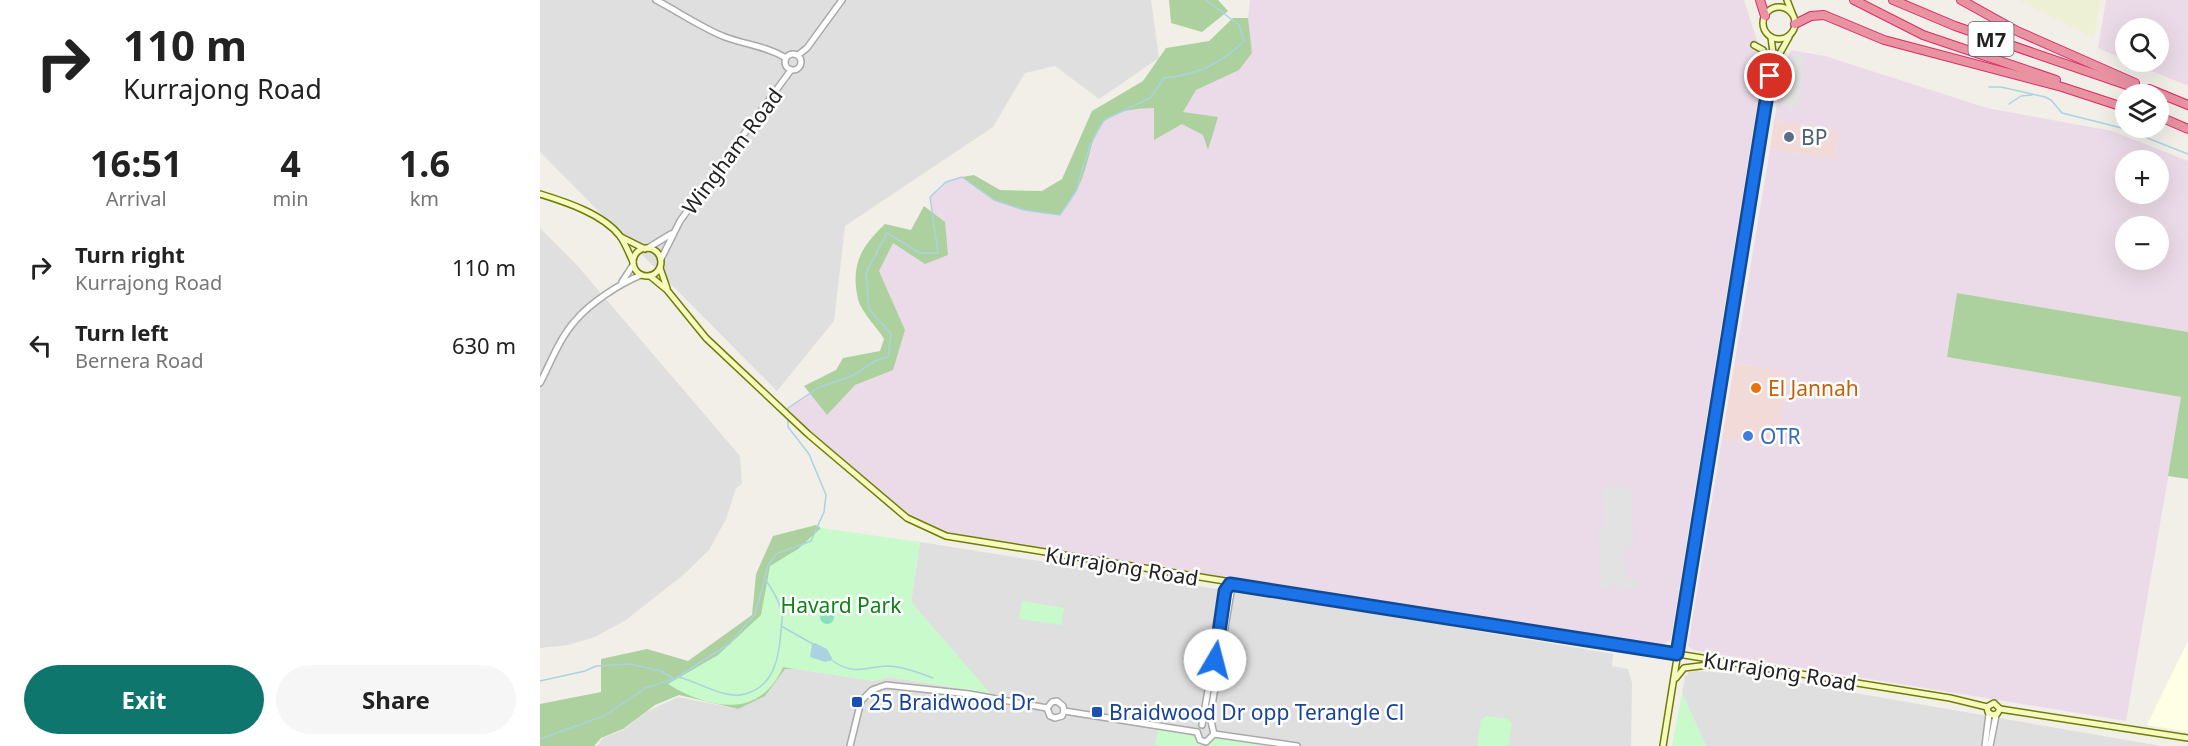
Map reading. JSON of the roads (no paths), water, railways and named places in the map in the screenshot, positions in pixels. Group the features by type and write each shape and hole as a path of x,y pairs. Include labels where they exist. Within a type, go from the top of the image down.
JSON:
{"highway":[{"path":"1760,0 1768,13"},
{"name":"M7","path":"1854,0 1923,35 2115,102"},
{"name":"M7","path":"1893,0 1954,26 2124,84"},
{"path":"1961,0 2017,31 2090,65 2188,106"},
{"path":"1796,24 1811,15 1824,15 1895,43 2115,103"},
{"path":"2169,100 2188,106"},
{"path":"2169,123 2188,131"}],"main road":[{"path":"1663,746 1773,53 1771,37 1763,27 1768,13 1778,0"},
{"path":"1771,66 1796,24 1787,0"},
{"path":"1768,13 1784,8 1792,13"},
{"path":"1771,37 1780,39 1790,36"},
{"path":"1754,45 1763,50 1771,66"},
{"path":"540,194 584,211 620,236 656,252 661,259 660,268 667,290"},
{"path":"620,236 641,275 650,276 667,290"},
{"path":"633,263 637,253 646,248"},
{"path":"650,276 660,268"},
{"name":"Kurrajong Road","path":"667,290 706,338 768,398 901,513 936,533 972,542 1230,584 1950,698 1991,712 1994,703 2000,709"},
{"path":"1675,679 1684,668 1727,662"},
{"path":"1991,712 2000,709 2188,740"}],"street":[{"path":"656,0 716,33 765,46 786,58"},
{"path":"786,58 793,54 798,55 812,42 842,0"},
{"path":"786,58 786,65 791,70 800,66 802,61 798,55"},
{"name":"Wingham Road","path":"661,259 672,233 791,70"},
{"name":"Wingham Road","path":"646,248 672,233"},
{"path":"621,284 633,263"},
{"path":"540,383 552,357 575,320 621,284 641,275"},
{"path":"1197,732 1202,725 1225,591 1230,584"},
{"path":"1197,732 1200,740 1206,742 1213,731 1210,717 1231,592 1230,584"},
{"path":"850,746 861,702 872,690 886,685 969,694 1047,708"},
{"path":"1057,701 1064,706 1064,711 1062,716 1055,718 1050,716 1047,708 1049,704 1057,701"},
{"path":"1064,711 1197,732"},
{"path":"1985,746 1991,712"},
{"path":"1990,746 1991,712"},
{"path":"1202,725 1213,731 1296,746"}],"water":[{"path":"815,643 827,649 833,660 825,662 810,657 812,644"}],"waterway":[{"path":"788,413 788,408 818,388 852,376 877,360 888,357 891,334 869,309 866,273 887,233 920,253 938,253 930,197 946,182 962,177 994,200 1024,210 1060,215 1076,191 1090,145 1104,120 1150,98 1164,78 1187,74 1207,67 1226,56 1244,41 1239,25 1206,0"},
{"path":"1989,87 2001,87 2045,97 2051,100 2062,113 2122,128 2188,154"},
{"path":"2009,104 2021,96 2032,95"},
{"path":"540,739 606,715 645,688 674,679 729,644 755,614 768,566 776,554 811,541 824,512 826,495 809,454 788,427 788,418"},
{"path":"678,677 720,692 737,695 755,690 763,684 774,669 777,660 782,617 777,599 765,579"},
{"path":"781,626 813,644"},
{"path":"833,661 841,666 860,670 887,666 898,667 933,678"},
{"path":"540,681 585,671 596,666 630,664 661,671 674,679"}],"place":[{"name":"BP","path":"1789,137"},
{"name":"El Jannah","path":"1756,388"},
{"name":"OTR","path":"1748,436"},
{"name":"25 Braidwood Dr","path":"857,702"},
{"name":"Braidwood Dr opp Terangle Cl","path":"1097,712"}],"park label":[{"name":"Havard Park","path":"841,605"}]}
